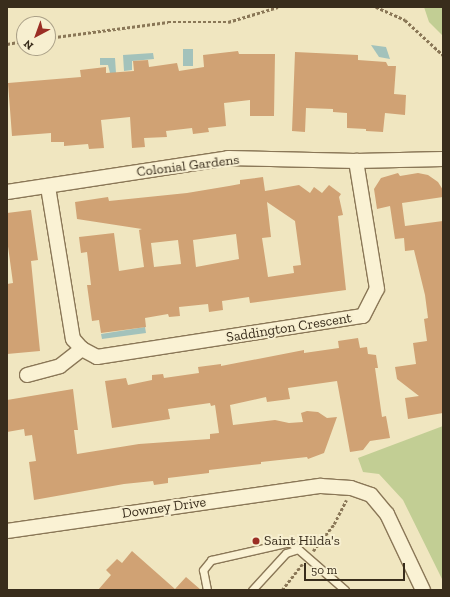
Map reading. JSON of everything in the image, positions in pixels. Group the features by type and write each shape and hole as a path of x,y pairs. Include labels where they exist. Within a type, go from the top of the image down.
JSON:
{"street":[{"name":"Colonial Gardens","path":"7,192 48,187 228,158 356,161 443,159"},
{"name":"Saddington Crescent","path":"82,349 97,357 363,316 377,289 356,161"},
{"path":"27,375 60,366 82,349 73,339 48,187"},
{"name":"Downey Drive","path":"7,531 321,486 351,488 371,495 387,514 423,590"}],"lane":[{"path":"207,590 203,570 215,558 290,542 345,590"},
{"path":"252,590 286,553 298,549"}],"path":[{"path":"56,37 168,22 212,20 228,22 278,7"},
{"path":"376,7 405,20 443,55"},
{"path":"282,590 334,524 351,488"}],"green space":[{"path":"424,7 443,7 443,36 429,22"},
{"path":"443,426 443,581 403,500 379,474 363,472 358,458"}],"water":[{"path":"371,45 386,47 390,59 379,57"},
{"path":"183,49 193,49 193,66 183,66"},
{"path":"153,53 154,59 132,61 132,70 124,71 123,55"},
{"path":"100,58 115,58 116,73 110,73 108,65 100,65"},
{"path":"145,327 146,333 102,339 101,334"}],"building":[{"path":"238,51 239,54 275,54 274,116 250,116 250,100 224,103 226,126 208,128 209,132 193,134 192,128 166,131 167,137 144,138 145,147 132,148 130,117 101,120 104,148 89,149 88,144 64,146 64,142 51,142 51,133 12,136 8,83 81,77 80,70 106,67 106,73 134,71 133,61 148,60 149,67 177,63 179,71 204,67 203,55"},
{"path":"295,52 358,55 358,60 386,62 388,66 396,66 394,94 406,95 405,115 385,113 383,132 366,131 366,129 347,128 347,113 333,112 333,109 306,108 305,132 292,131"},
{"path":"398,173 400,176 418,173 428,175 438,182 443,190 443,197 402,203 405,226 443,221 443,413 408,419 405,398 419,396 397,379 395,367 416,364 413,343 427,341 424,319 428,318 425,295 414,250 405,251 404,238 395,239 390,206 377,209 374,189 381,178"},
{"path":"263,177 265,191 299,185 310,193 314,187 322,193 329,185 341,194 339,197 343,215 338,216 346,290 250,303 249,297 222,301 223,310 209,312 208,304 179,307 180,316 169,317 168,314 145,318 146,327 101,333 99,320 92,321 87,285 91,285 87,252 81,253 79,237 114,233 119,271 144,267 139,230 142,229 77,219 75,202 108,197 109,201 187,193 240,184 240,180","holes":["267,202 295,221 301,265 293,266 294,273 268,277 262,238 271,237","236,234 239,259 196,267 193,240","178,240 181,264 154,267 151,243"]},
{"path":"31,210 38,260 31,261 40,351 7,354 7,284 13,283 7,239 7,213"},
{"path":"358,338 360,348 367,347 368,354 376,355 378,368 375,368 382,417 386,416 390,438 370,441 363,450 350,452 337,381 288,388 290,399 267,402 266,397 230,405 233,425 275,420 289,423 303,422 301,413 307,411 318,412 327,418 337,417 324,453 308,459 307,457 261,462 261,464 209,470 209,473 168,478 168,483 154,485 153,481 124,484 34,500 29,462 36,461 32,435 25,436 24,429 7,432 7,400 73,389 78,430 74,430 77,454 139,444 210,439 210,434 219,433 215,405 211,406 210,403 168,409 170,419 112,428 105,381 126,378 128,385 152,380 152,375 163,374 164,378 199,373 198,367 221,364 221,366 304,350 304,353 339,348 338,341"},
{"path":"132,551 175,589 186,577 201,590 98,590 111,575 106,570 117,559 122,563"}],"place":[{"name":"Saint Hilda's","path":"256,541"}]}
